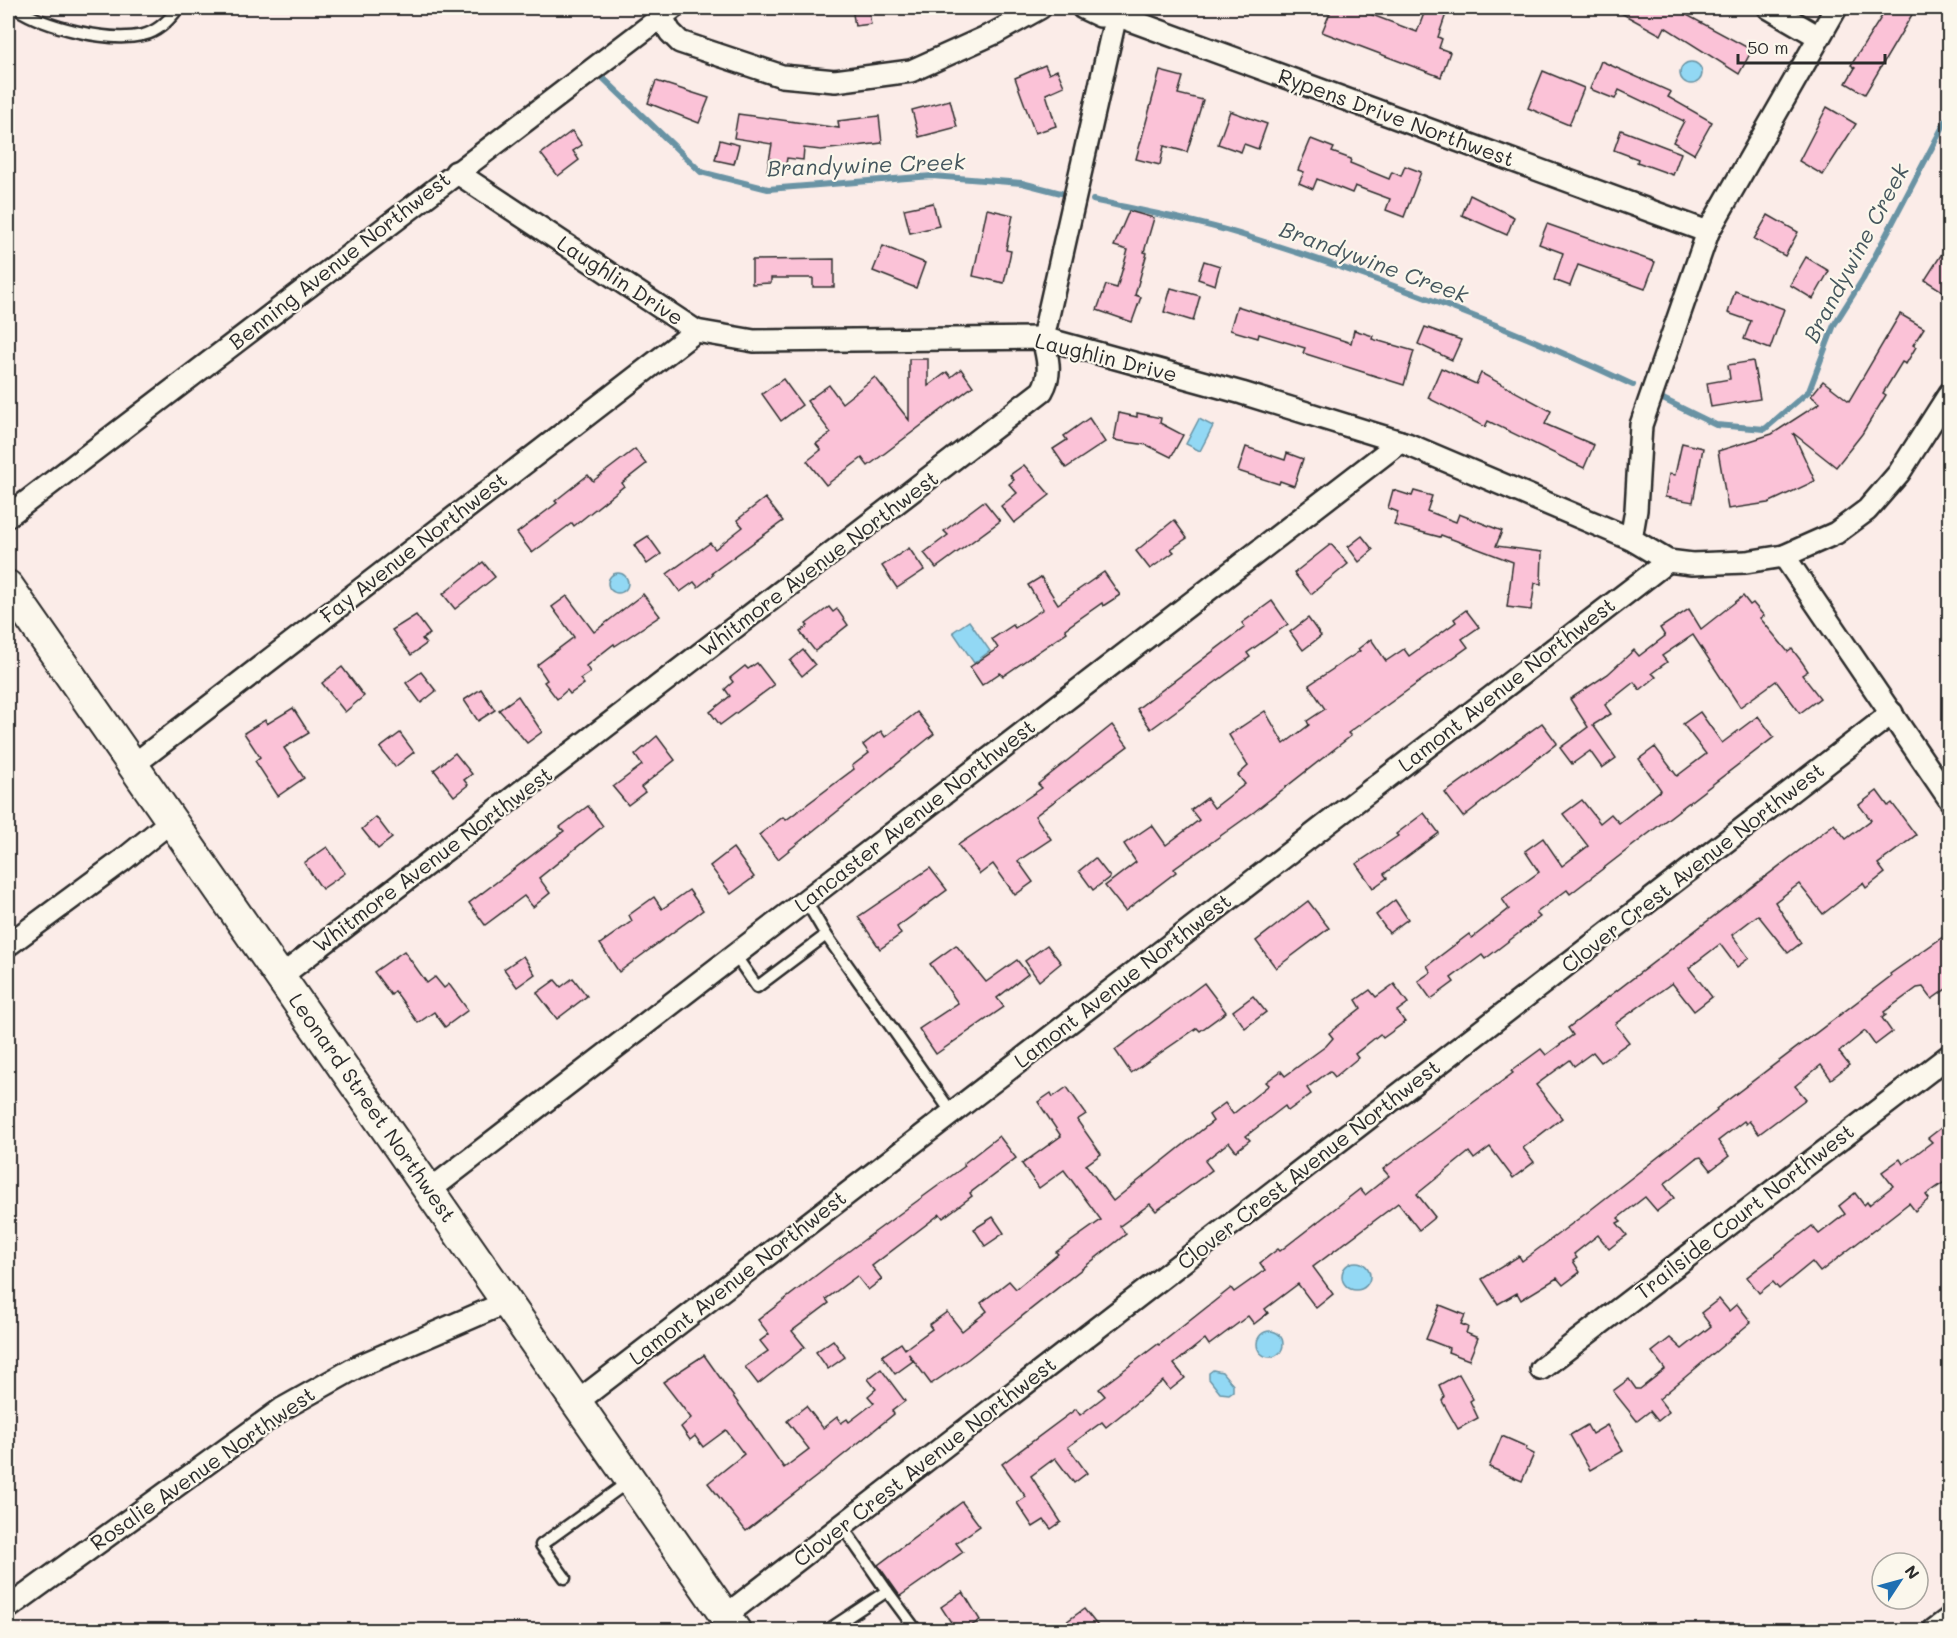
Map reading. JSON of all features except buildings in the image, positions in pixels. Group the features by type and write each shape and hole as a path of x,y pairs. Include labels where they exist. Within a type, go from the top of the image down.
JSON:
{"main road":[{"name":"Leonard Street Northwest","path":"8,586 730,1623"}],"street":[{"path":"664,10 680,42 782,76 835,81 911,70 995,33 1040,8"},
{"name":"Rypens Drive Northwest","path":"1083,8 1100,16 1119,11 1708,232"},
{"path":"1769,8 1819,37"},
{"path":"1631,539 1636,510 1641,425 1708,232 1836,8"},
{"name":"Benning Avenue Northwest","path":"8,516 664,10"},
{"name":"Whitmore Avenue Northwest","path":"280,977 1030,403 1048,381 1050,368 1043,338 1119,11"},
{"name":"Laughlin Drive","path":"456,172 696,331 753,341 1043,338 1242,393 1400,442 1631,539 1668,561"},
{"name":"Fay Avenue Northwest","path":"132,766 696,331"},
{"path":"1668,561 1728,564 1784,556 1836,533 1867,510 1899,473 1950,393"},
{"name":"Lancaster Avenue Northwest","path":"430,1190 1400,442"},
{"path":"1784,556 1950,800"},
{"name":"Lamont Avenue Northwest","path":"577,1402 1668,561"},
{"name":"Clover Crest Avenue Northwest","path":"730,1623 842,1526 1892,713"},
{"path":"8,945 123,860 171,821"},
{"name":"Trailside Court Northwest","path":"1541,1369 1950,1055"},
{"name":"Rosalie Avenue Northwest","path":"8,1608 282,1409 357,1367 507,1302"},
{"path":"1934,1630 1950,1618"}],"lane":[{"path":"16,8 49,24 103,35 142,35 164,25 176,11 175,8"},
{"path":"806,901 826,935 952,1113"},
{"path":"735,955 757,987 826,935"},
{"path":"565,1578 541,1545 631,1480"},
{"path":"842,1526 916,1630"},
{"path":"828,1630 887,1591"}],"water":[{"path":"1691,62 1699,65 1702,73 1699,81 1691,84 1683,81 1680,73 1683,65"},
{"path":"1199,419 1213,426 1200,451 1186,444"},
{"path":"614,573 622,573 628,579 628,587 622,593 614,593 608,587 608,579"},
{"path":"969,621 990,651 974,663 953,632"},
{"path":"1356,1262 1366,1266 1370,1276 1366,1286 1356,1290 1346,1286 1342,1276 1346,1266"},
{"path":"1270,1331 1279,1335 1283,1344 1279,1353 1270,1357 1261,1353 1257,1344 1261,1335"},
{"path":"1213,1370 1222,1372 1233,1385 1233,1391 1229,1394 1220,1393 1209,1379 1209,1373"}],"waterway":[{"name":"Brandywine Creek","path":"602,77 701,172 768,189 932,176 1022,183 1061,193"},
{"name":"Brandywine Creek","path":"1663,399 1716,425 1765,429 1809,391 1834,325 1863,279 1950,113"},
{"name":"Brandywine Creek","path":"1093,200 1213,227 1349,270 1540,343 1633,385"}]}
